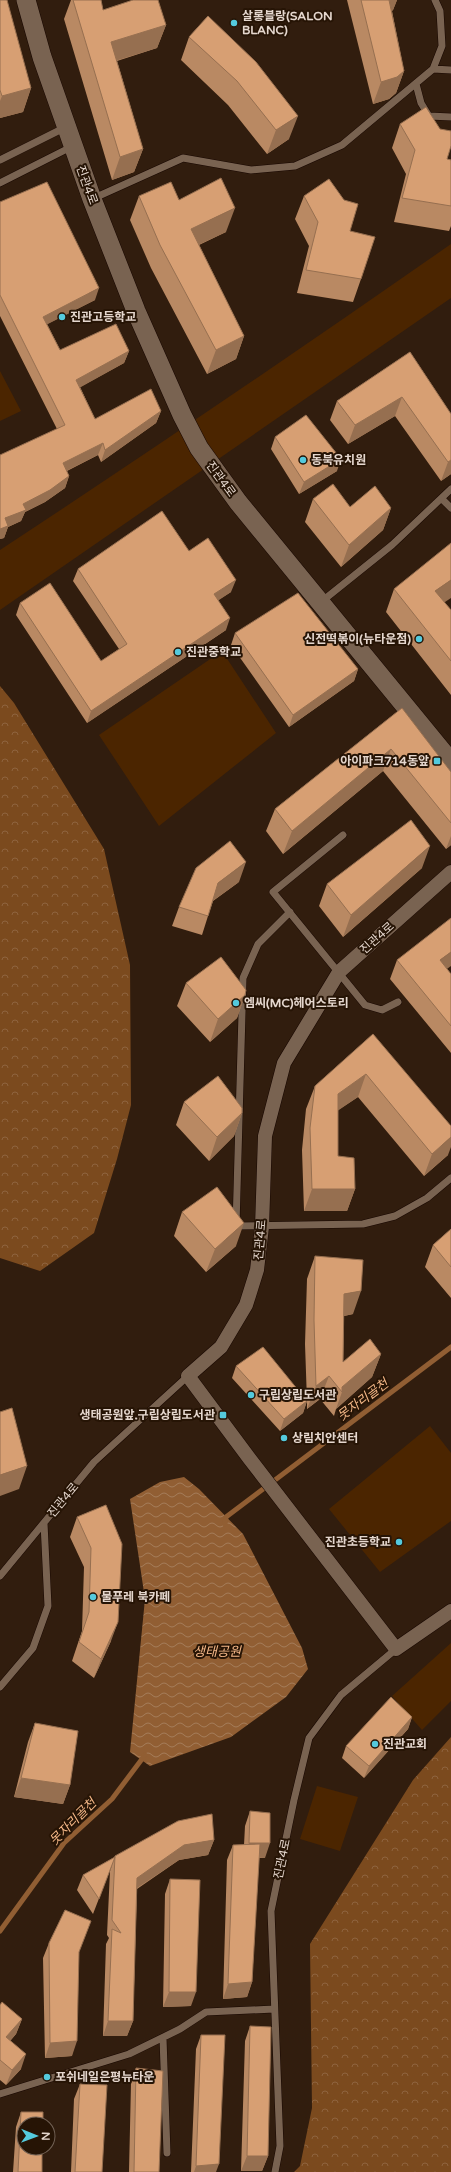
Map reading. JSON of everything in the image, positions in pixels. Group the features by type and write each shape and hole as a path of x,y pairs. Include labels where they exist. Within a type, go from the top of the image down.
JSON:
{"street":[{"name":"진관4로","path":"26,0 42,57 92,199 136,311 182,415 199,448 238,502 451,762"},
{"name":"진관4로","path":"188,1376 221,1348 246,1305 257,1270 262,1227 265,1136 284,1063 339,972 451,872"},
{"path":"188,1376 396,1649"},
{"name":"진관4로","path":"396,1649 451,1611"}],"lane":[{"path":"92,199 183,158 251,170 295,166 342,145 433,69 442,46 440,11 435,0"},
{"path":"433,69 451,70"},
{"path":"416,84 420,103 429,116 451,117"},
{"path":"0,160 66,127"},
{"path":"0,183 73,146"},
{"path":"321,602 392,545 451,489"},
{"path":"442,499 451,508"},
{"path":"343,835 273,892 365,1005 382,1010 398,1002"},
{"path":"290,912 258,944 243,978 236,1226 262,1227 363,1224 394,1216 427,1198 451,1178"},
{"name":"진관4로","path":"0,1576 94,1462 188,1376"},
{"path":"0,1687 33,1648 48,1606 44,1523"},
{"name":"진관4로","path":"275,2172 280,2146 271,1911 294,1800 310,1738 341,1695 396,1649"},
{"path":"0,2094 129,2054 180,2029 206,2012 274,2009"},
{"path":"163,2038 167,2153"}],"green space":[{"path":"0,686 14,703 104,849 130,965 131,1105 117,1159 94,1233 40,1271 0,1258"},
{"path":"451,1737 451,2172 294,2172 300,2166 312,2108 310,1944 413,1780"}],"shaded area":[{"path":"451,244 451,298 0,610 0,550 114,475"},
{"path":"0,371 21,411 0,421"},
{"path":"222,651 276,733 159,826 99,735"},
{"path":"430,1426 451,1453 451,1521 380,1572 329,1509"},
{"path":"451,1643 451,1701 422,1730 392,1696"},
{"path":"317,1786 358,1797 340,1851 300,1839"}],"water":[{"name":"생태공원","path":"184,1477 199,1489 243,1534 302,1648 308,1669 286,1697 231,1737 150,1766 130,1752 145,1599 130,1499 160,1482"}],"building":[{"path":"0,0 7,0 31,88 2,96 0,90"},
{"path":"73,0 101,0 103,10 133,0 158,0 166,25 111,42 143,149 120,157"},
{"path":"361,0 389,0 404,71 397,77 381,82"},
{"path":"208,16 256,62 298,116 276,130 237,81 189,37"},
{"path":"426,107 440,129 451,131 451,146 447,159 451,160 451,206 402,198 415,150 400,124"},
{"path":"221,178 235,208 191,229 244,336 216,350 160,245 139,196 171,182 179,200"},
{"path":"329,179 344,200 358,204 350,231 375,237 361,279 306,270 318,222 304,196"},
{"path":"47,182 99,288 43,317 60,350 116,324 129,351 76,380 95,419 151,389 161,411 105,450 103,443 63,463 69,476 50,490 23,504 26,510 5,518 8,526 0,529 0,455 65,425 0,295 0,202"},
{"path":"410,352 451,414 451,460 448,462 402,397 355,425 337,401"},
{"name":"동북유치원","path":"306,415 341,459 304,482 275,437"},
{"path":"333,484 350,507 375,486 391,508 349,545 313,499"},
{"path":"162,511 189,551 208,538 236,580 214,594 230,618 91,711 20,603 50,583 101,661 127,644 78,569"},
{"path":"451,543 451,580 435,591 451,610 451,661 394,589"},
{"path":"298,593 358,669 293,715 235,633"},
{"path":"402,708 451,772 451,823 391,749 292,831 275,809"},
{"path":"411,820 430,846 351,915 327,884"},
{"path":"230,841 246,862 218,883 208,916 179,907 196,868"},
{"path":"451,918 451,952 440,960 451,974 451,1026 397,960"},
{"path":"221,957 246,990 245,995 218,1019 186,983"},
{"path":"373,1034 451,1126 451,1137 432,1154 366,1074 338,1094 338,1156 354,1158 355,1189 312,1189 310,1128 315,1086"},
{"path":"218,1076 242,1108 242,1113 217,1137 184,1102"},
{"path":"217,1187 244,1223 215,1249 182,1212"},
{"path":"451,1229 451,1267 433,1245"},
{"path":"315,1256 363,1260 361,1291 344,1294 343,1362 370,1339 381,1354 342,1387 342,1392 329,1376 316,1386 314,1320"},
{"path":"263,1347 307,1401 284,1419 236,1366"},
{"path":"12,1408 27,1466 0,1475 0,1412"},
{"path":"106,1505 122,1544 118,1622 101,1659 79,1642 89,1612 91,1548 77,1517"},
{"name":"진관교회","path":"391,1697 412,1717 369,1766 346,1746"},
{"path":"35,1723 78,1731 70,1785 21,1778"},
{"path":"250,1811 270,1813 270,1843 249,1843"},
{"path":"212,1814 214,1840 184,1845 137,1878 133,2021 108,2021 112,1929 121,1933 112,1920 115,1856 178,1821"},
{"path":"260,1844 252,1982 228,1984 233,1845"},
{"path":"115,1857 99,1899 83,1875"},
{"path":"170,1879 200,1880 196,1992 169,1992"},
{"path":"65,1910 91,1921 79,1952 77,2041 50,2043 49,1943"},
{"path":"2,2002 22,2019 6,2037 26,2054 12,2070 0,2060 0,2005"},
{"path":"250,2026 271,2027 268,2156 247,2156"},
{"path":"201,2035 225,2035 219,2164 196,2166"},
{"path":"136,2068 163,2071 159,2172 134,2172"},
{"path":"80,2084 107,2085 102,2172 75,2172"},
{"path":"21,2112 43,2112 43,2116 21,2116"},
{"path":"19,2156 42,2156 42,2172 18,2172"}],"waterway":[{"name":"못자리골천","path":"225,1524 226,1517 451,1347"},
{"name":"못자리골천","path":"0,1931 64,1843 112,1799 145,1755"}],"place":[{"name":"살롱블랑(SALON BLANC)","path":"234,23"},
{"name":"진관고등학교","path":"62,317"},
{"name":"동북유치원","path":"303,460"},
{"name":"신전떡볶이(뉴타운점)","path":"419,639"},
{"name":"진관중학교","path":"178,652"},
{"name":"아이파크714동앞","path":"437,761"},
{"name":"엠씨(MC)헤어스토리","path":"236,1003"},
{"name":"구립상립도서관","path":"251,1395"},
{"name":"생태공원앞.구립상립도서관","path":"223,1415"},
{"name":"상림치안센터","path":"284,1438"},
{"name":"진관초등학교","path":"399,1542"},
{"name":"물푸레 북카페","path":"93,1597"},
{"name":"진관교회","path":"375,1744"},
{"name":"포쉬네일은평뉴타운","path":"47,2077"}]}
